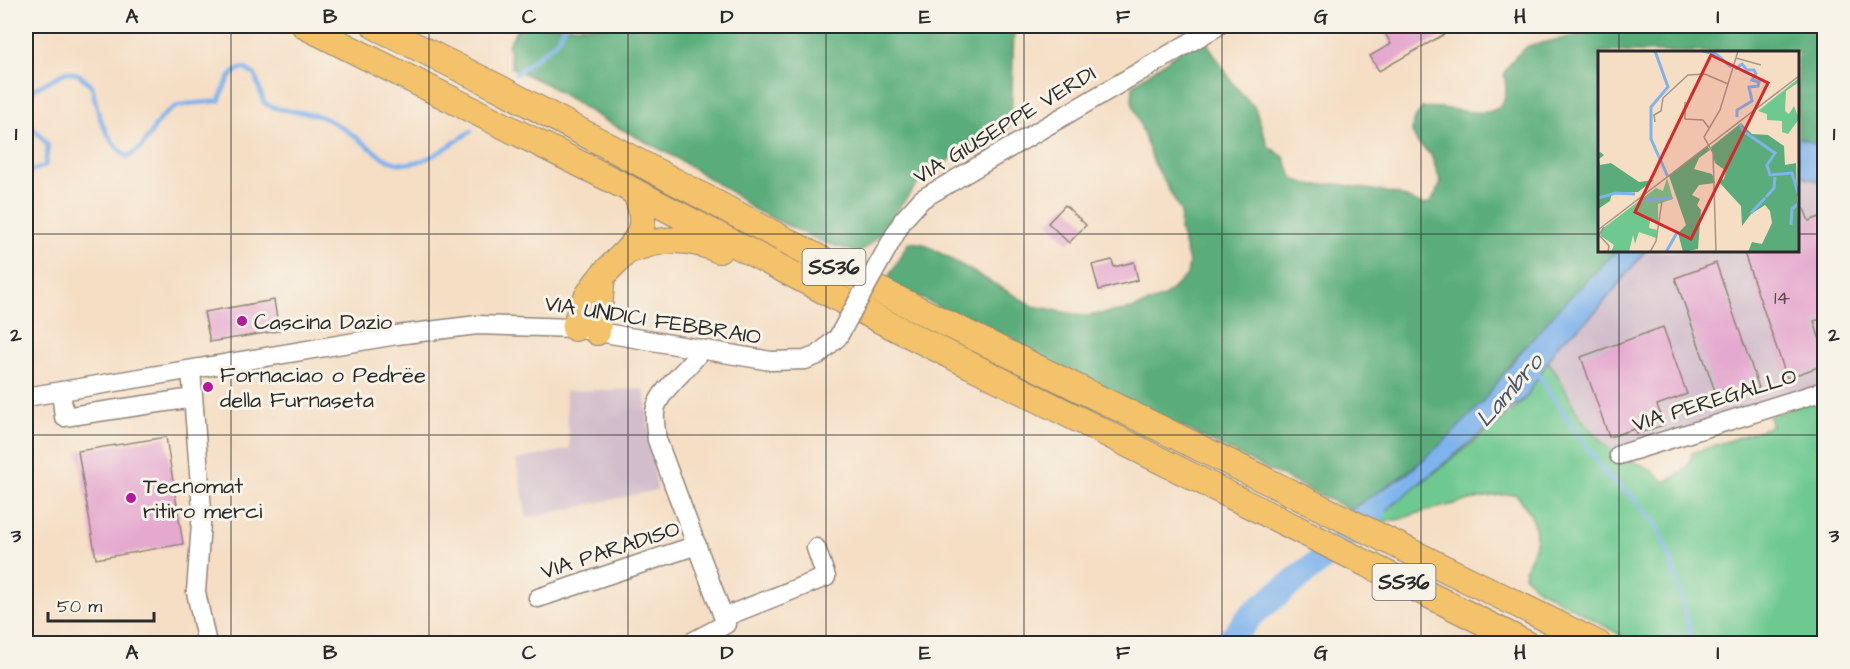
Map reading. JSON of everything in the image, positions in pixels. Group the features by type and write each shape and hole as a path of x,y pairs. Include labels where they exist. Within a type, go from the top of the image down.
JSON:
{"highway":[{"name":"SS36","path":"305,26 634,192 882,321 1523,641"},
{"name":"SS36","path":"375,26 499,88 881,291 1598,644"},
{"path":"586,330 602,276 630,250 641,231 642,208 634,192"},
{"path":"630,250 664,239 695,241 716,249 830,306 882,321"}],"street":[{"name":"VIA GIUSEPPE VERDI","path":"838,337 903,220 922,199 1218,26"},
{"name":"VIA UNDICI FEBBRAIO","path":"26,397 397,335 477,325 586,330 748,359 795,361 818,356 838,337"},
{"name":"VIA PARADISO","path":"700,350 691,366 662,396 656,407 655,423 657,440 724,617"},
{"path":"191,370 202,510 196,592 207,644"},
{"path":"61,391 64,417 193,398"},
{"name":"VIA PEREGALLO","path":"1619,455 1824,391"},
{"name":"VIA PARADISO","path":"538,598 697,545"},
{"path":"688,644 726,624 724,617 826,577 816,549"}],"shaded area":[{"path":"1799,173 1807,178 1824,182 1824,391 1619,455 1588,425 1572,402 1562,379 1548,361 1559,343 1600,307 1644,252 1799,252"},
{"path":"644,389 657,490 527,518 516,460 570,449 565,391"}],"green space":[{"path":"519,26 1014,26 1011,125 995,139 962,152 927,176 906,198 877,238 859,253 820,241 753,209 728,190 673,156 604,120 548,85 512,68 508,45"},
{"path":"1621,26 1824,26 1824,148 1799,137 1799,51 1598,51 1598,252 1616,252 1541,329 1517,356 1486,398 1452,435 1420,463 1350,510 886,281 909,242 924,244 1033,306 1085,316 1132,309 1164,297 1187,275 1189,262 1180,230 1181,212 1153,161 1132,102 1133,85 1202,35 1234,85 1255,108 1268,146 1284,157 1293,179 1311,185 1338,184 1397,194 1423,205 1431,202 1441,183 1431,155 1417,142 1412,132 1413,122 1422,108 1492,111 1501,105 1506,93 1504,73 1515,57 1528,46"},
{"path":"1548,361 1561,380 1578,414 1598,438 1616,453 1651,470 1664,482 1686,468 1692,453 1772,426 1769,416 1824,397 1824,643 1636,644 1534,586 1524,575 1534,547 1536,532 1529,512 1516,494 1467,501 1392,521 1373,521 1514,410 1526,397"}],"water":[{"path":"1799,137 1824,148 1824,182 1807,178 1799,173"},
{"name":"Lambro","path":"1616,252 1644,252 1600,307 1559,343 1526,397 1373,521 1350,510 1407,474 1449,437 1481,404 1515,359 1562,305"}],"building":[{"path":"1381,26 1459,26 1379,71 1370,56 1391,44"},
{"path":"1799,197 1809,221 1824,215 1824,318 1814,321 1824,353 1824,365 1787,378 1744,252 1799,252"},
{"path":"1065,205 1086,225 1069,243 1048,223"},
{"path":"1112,260 1114,267 1134,262 1138,280 1099,290 1092,265"},
{"path":"1716,263 1759,388 1719,402 1675,278"},
{"name":"Cascina Dazio","path":"274,300 279,331 210,342 204,312"},
{"path":"1663,327 1687,394 1657,405 1664,425 1636,434 1634,429 1609,437 1581,357"},
{"name":"Tecnomat ritiro merci","path":"166,437 183,544 96,559 78,451"}],"waterway":[{"path":"516,74 557,41 565,26"},
{"path":"26,99 31,91 66,72 78,74 92,86 96,106 107,133 127,157 142,146 159,121 172,109 188,104 219,101 225,85 234,72 244,68 255,75 264,103 278,109 326,119 394,162 406,164 429,158 471,131"},
{"path":"26,120 48,145 45,166 26,173"},
{"name":"Lambro","path":"1537,373 1606,475 1631,495 1654,521 1668,550 1690,630 1691,644"},
{"path":"1227,644 1251,615 1335,549 1373,511"}],"place":[{"name":"Cascina Dazio","path":"242,321"},
{"name":"Fornaciao o Pedrëe della Furnaseta","path":"208,387"},
{"name":"Tecnomat ritiro merci","path":"131,498"}]}
